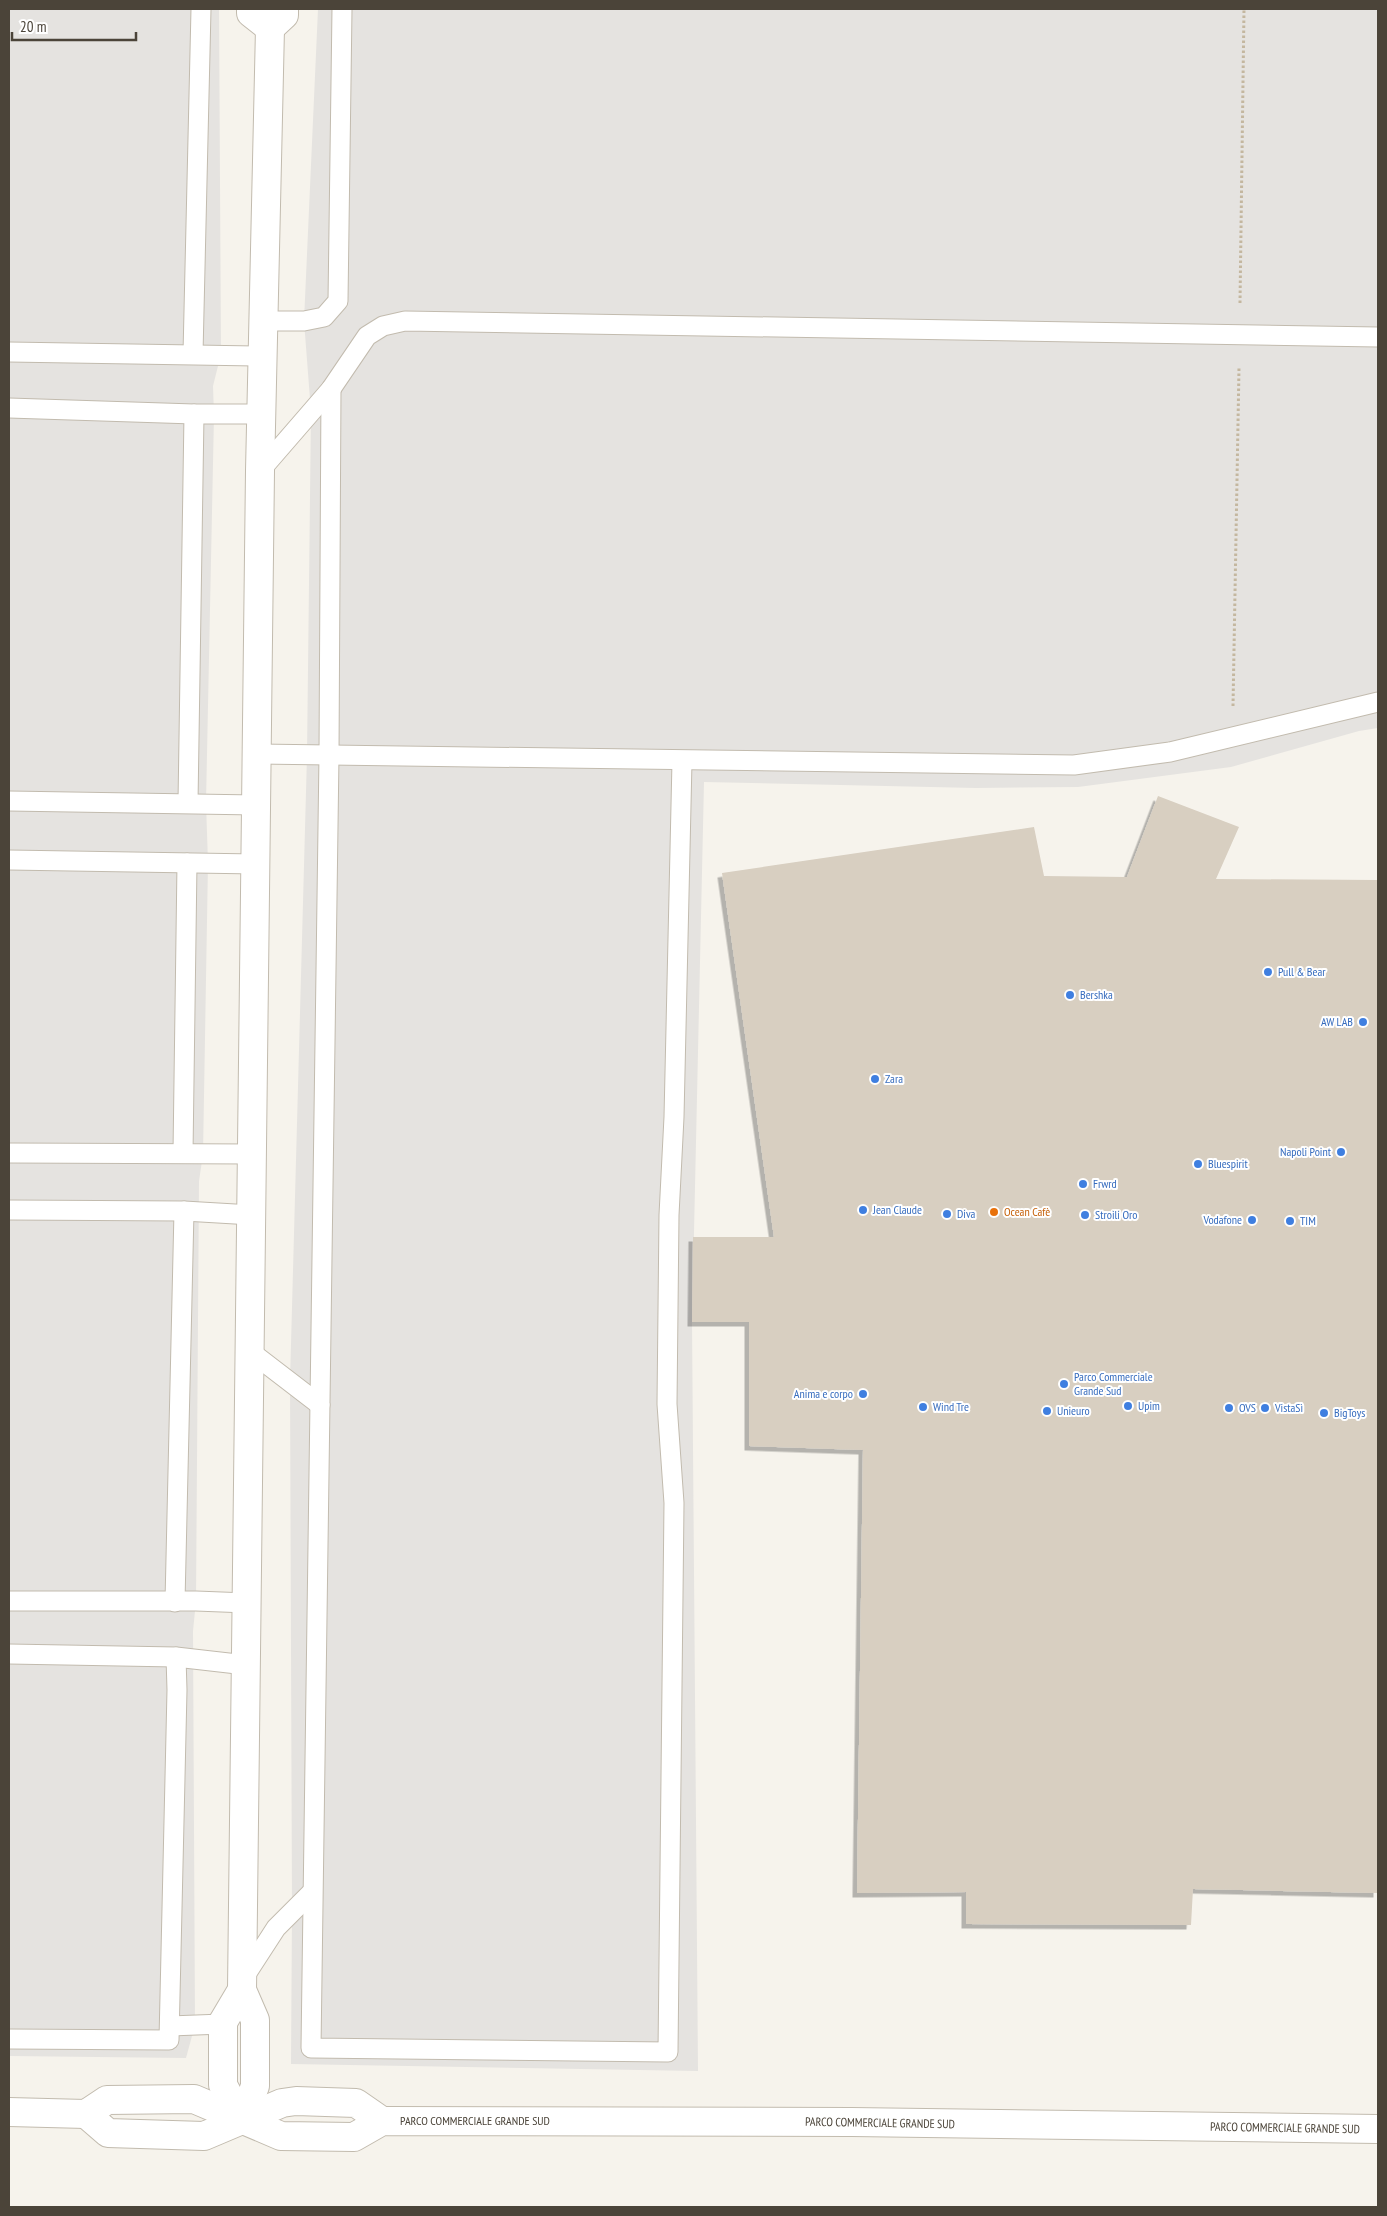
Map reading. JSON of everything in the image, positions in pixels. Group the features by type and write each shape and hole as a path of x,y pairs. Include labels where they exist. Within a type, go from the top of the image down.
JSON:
{"street":[{"path":"242,2121 255,2086 255,2020 242,1985 261,414 277,18 251,13 251,9"},
{"path":"242,1985 223,2024 223,2085 242,2121"},
{"name":"PARCO COMMERCIALE GRANDE SUD","path":"382,2121 356,2102 296,2101 282,2103 242,2121 204,2136 108,2133 86,2114 107,2100 194,2099 242,2121 281,2136 354,2137 382,2121 842,2122 1378,2129"},
{"path":"9,2112 86,2114"}],"lane":[{"path":"193,354 201,9"},
{"path":"264,321 304,321 324,317 338,301 342,9"},
{"path":"260,471 331,389 367,336 383,326 405,321 1378,337"},
{"path":"9,352 263,356"},
{"path":"331,389 329,755 311,2048 668,2052 674,1503 667,1404 669,1216 674,1117 682,761"},
{"path":"9,408 194,414 261,414"},
{"path":"188,803 194,414"},
{"path":"258,754 1074,765 1170,752 1378,702"},
{"path":"9,801 257,805"},
{"path":"9,860 257,864"},
{"path":"183,1153 187,863"},
{"path":"9,1153 253,1154"},
{"path":"9,1210 184,1211 252,1215"},
{"path":"175,1602 184,1211"},
{"path":"251,1352 320,1405"},
{"path":"9,1601 248,1603"},
{"path":"9,1654 176,1657 246,1665"},
{"path":"9,2039 169,2040 177,1690 176,1657"},
{"path":"242,1985 276,1928 312,1892"},
{"path":"170,2026 223,2024"}],"path":[{"path":"1232,736 1244,9"}],"shaded area":[{"path":"9,9 219,9 221,354 213,386 206,803 208,863 203,1154 199,1181 196,1601 193,1631 195,2025 186,2058 9,2056"},
{"path":"318,9 1378,9 1378,728 1359,731 1231,767 1078,787 976,788 704,782 692,1322 698,2071 291,2064 290,1381 307,755 311,412 304,321"}],"building":[{"name":"Parco Commerciale Grande Sud","path":"1158,796 1239,827 1216,879 1378,880 1378,1893 1193,1889 1191,1925 966,1924 966,1892 857,1893 863,1450 749,1446 749,1322 692,1322 693,1237 774,1237 722,873 1034,827 1044,876 1127,877"}],"place":[{"name":"Pull & Bear","path":"1268,972"},
{"name":"Bershka","path":"1070,995"},
{"name":"AW LAB","path":"1363,1022"},
{"name":"Zara","path":"875,1079"},
{"name":"Napoli Point","path":"1341,1152"},
{"name":"Bluespirit","path":"1198,1164"},
{"name":"Frwrd","path":"1083,1184"},
{"name":"Jean Claude","path":"863,1210"},
{"name":"Ocean Cafè","path":"994,1212"},
{"name":"Diva","path":"947,1214"},
{"name":"Stroili Oro","path":"1085,1215"},
{"name":"Vodafone","path":"1252,1220"},
{"name":"TIM","path":"1290,1221"},
{"name":"Parco Commerciale Grande Sud","path":"1064,1384"},
{"name":"Anima e corpo","path":"863,1394"},
{"name":"Upim","path":"1128,1406"},
{"name":"Wind Tre","path":"923,1407"},
{"name":"OVS","path":"1229,1408"},
{"name":"VistaSì","path":"1265,1408"},
{"name":"Unieuro","path":"1047,1411"},
{"name":"BigToys","path":"1324,1413"}]}
